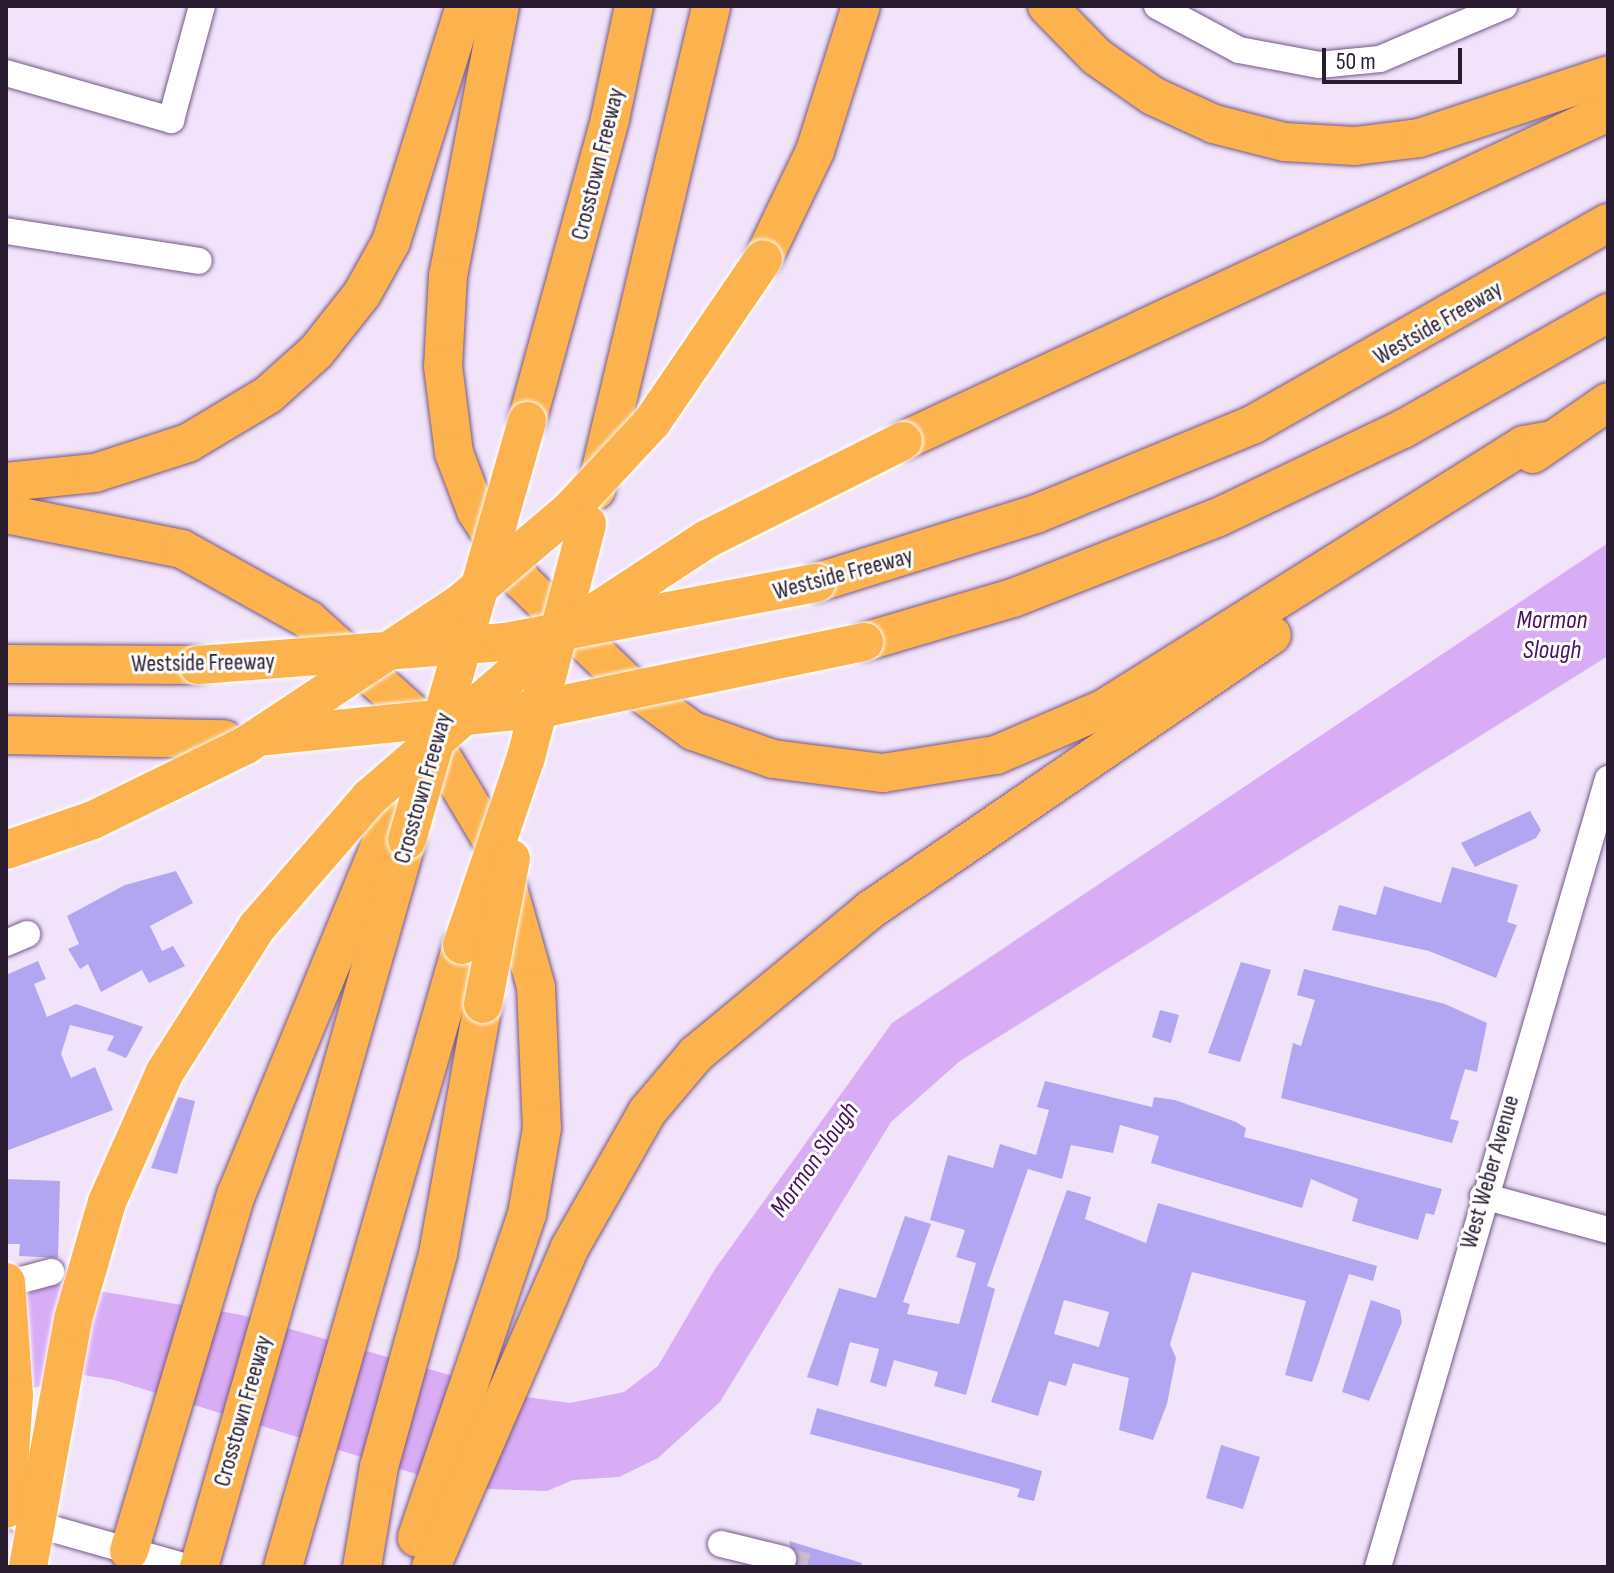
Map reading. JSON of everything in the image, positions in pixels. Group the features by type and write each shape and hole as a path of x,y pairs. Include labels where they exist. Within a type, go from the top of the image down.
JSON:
{"highway":[{"path":"6,482 95,473 188,443 268,395 316,352 362,294 391,242 465,6"},
{"path":"500,6 448,275 443,366 454,453 476,511 522,581 626,682 693,731 773,759 883,773 996,755 1103,709 1524,445 1553,440"},
{"name":"Crosstown Freeway","path":"199,1567 277,1293 400,828 457,669 607,134 634,6"},
{"path":"283,1567 462,945 526,757 587,524 711,6"},
{"path":"6,850 93,820 246,745 462,602 559,520 652,422 763,259 821,138 861,6"},
{"path":"1047,6 1097,57 1153,96 1214,124 1284,142 1355,146 1419,138 1608,75"},
{"path":"28,1567 70,1332 107,1202 165,1072 257,927 369,798 551,641 707,539 903,441 1608,112"},
{"name":"Westside Freeway","path":"6,664 198,665 506,642 816,583 1036,514 1254,424 1608,223"},
{"path":"6,735 224,739 545,708 864,642 1013,598 1192,529 1403,429 1608,313"},
{"path":"407,1567 497,1362 569,1249 647,1112 763,992 870,910 1608,402"},
{"path":"6,514 182,549 271,594 376,676 420,720 471,795 497,849 529,949 543,1085 529,1205 497,1362 431,1567"},
{"path":"362,1567 379,1467 438,1254 526,757"},
{"path":"126,1559 203,1300 288,1059 400,828"},
{"path":"6,1283 14,1357 6,1509"}],"street":[{"path":"6,73 171,120 202,6"},
{"path":"1157,6 1239,50 1319,65 1380,59 1504,6"},
{"path":"6,231 199,261"},
{"name":"West Weber Avenue","path":"1378,1567 1483,1196 1608,779"},
{"path":"1483,1196 1608,1230"},
{"path":"6,1283 51,1272"},
{"path":"6,1516 126,1559 187,1567"},
{"path":"721,1544 783,1559"}],"water":[{"name":"Mormon Slough","path":"1608,543 1608,656 960,1061 891,1122 720,1402 658,1458 619,1477 573,1480 547,1491 451,1485 114,1380 77,1374 31,1389 6,1301 57,1284 242,1315 526,1397 570,1403 624,1392 658,1366 715,1269 892,1023"}],"building":[{"path":"1530,811 1541,830 1536,838 1475,867 1461,843"},
{"path":"1452,867 1518,885 1507,922 1517,925 1496,978 1429,951 1332,930 1339,905 1376,915 1384,886 1441,903"},
{"path":"176,871 193,903 150,926 162,951 173,946 185,966 149,983 142,970 101,992 88,964 80,969 68,949 79,944 67,916 125,885"},
{"path":"38,961 46,979 34,984 47,1017 76,1004 143,1027 126,1058 107,1050 114,1036 70,1025 61,1054 71,1078 95,1067 113,1110 6,1151 6,975"},
{"path":"1241,962 1271,970 1240,1062 1208,1053"},
{"path":"1304,969 1445,1004 1487,1023 1477,1072 1465,1069 1450,1119 1459,1121 1452,1143 1281,1098 1293,1043 1301,1046 1315,1000 1297,995"},
{"path":"1160,1010 1179,1015 1171,1043 1152,1037"},
{"path":"1045,1081 1152,1107 1154,1097 1175,1100 1236,1122 1246,1128 1244,1137 1442,1189 1434,1215 1426,1213 1418,1240 1352,1221 1358,1199 1311,1179 1302,1208 1151,1163 1159,1136 1120,1125 1113,1153 1071,1145 1062,1179 1028,1169 987,1286 995,1289 966,1395 934,1386 938,1372 894,1360 886,1387 870,1382 879,1349 850,1342 838,1386 807,1377 839,1288 876,1298 905,1216 931,1224 903,1302 910,1304 907,1314 959,1324 976,1263 956,1257 965,1230 930,1220 948,1155 993,1168 1000,1144 1036,1155 1049,1110 1037,1107"},
{"path":"178,1097 195,1101 177,1174 151,1168"},
{"path":"6,1179 60,1181 58,1258 19,1256 20,1244 6,1244"},
{"path":"1067,1190 1091,1197 1085,1219 1146,1243 1158,1203 1377,1266 1373,1281 1349,1274 1312,1382 1285,1375 1306,1301 1192,1272 1170,1344 1176,1358 1167,1404 1153,1440 1119,1430 1129,1378 1073,1363 1066,1386 1049,1381 1038,1416 991,1402","holes":["1064,1300 1109,1312 1099,1347 1054,1334"]},
{"path":"1371,1300 1400,1310 1402,1322 1369,1401 1342,1392"},
{"path":"817,1408 1042,1471 1034,1501 1017,1497 1020,1489 810,1434"},
{"path":"1221,1445 1260,1457 1243,1509 1206,1498"},
{"path":"789,1541 862,1563 861,1567 796,1567"}],"tunnel":[{"path":"783,1559 807,1567"}]}
